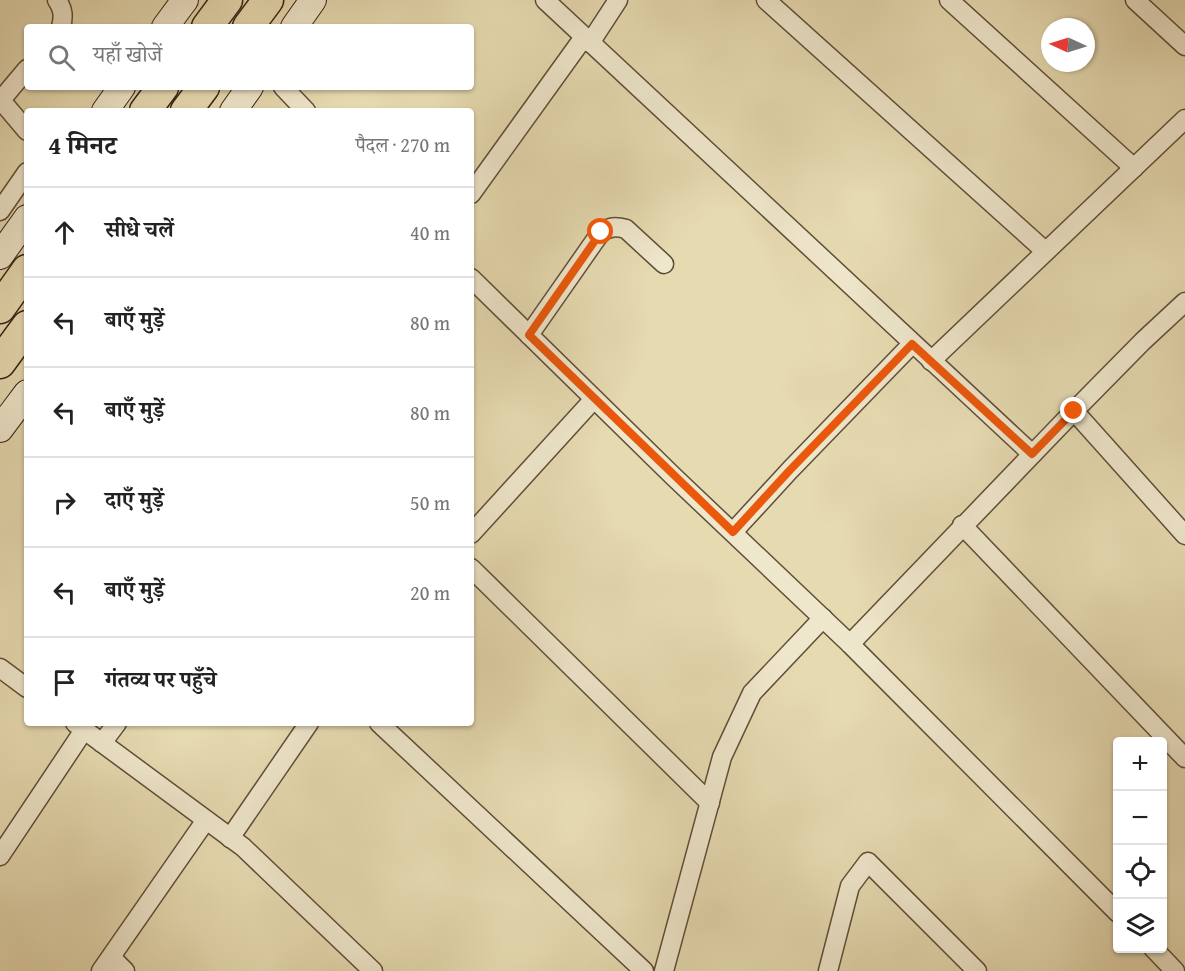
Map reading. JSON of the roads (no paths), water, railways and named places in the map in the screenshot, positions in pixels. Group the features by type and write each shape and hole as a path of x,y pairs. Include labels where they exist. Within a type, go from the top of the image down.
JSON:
{"highway":[{"path":"209,24 227,0"},
{"path":"250,24 268,0"},
{"path":"147,108 161,90"},
{"path":"188,108 202,90"},
{"path":"0,308 24,274"},
{"path":"0,363 24,330"}],"main road":[{"path":"167,24 185,0"},
{"path":"296,24 313,0"},
{"path":"107,108 120,90"},
{"path":"235,108 248,90"},
{"path":"0,256 24,222"},
{"path":"0,429 24,397"}],"street":[{"path":"57,0 62,8 62,24"},
{"path":"545,0 1032,454"},
{"path":"474,190 618,0"},
{"path":"766,0 1045,251"},
{"path":"949,0 1134,168"},
{"path":"1135,0 1185,46"},
{"path":"24,72 0,100 24,128"},
{"path":"286,90 303,108"},
{"path":"931,362 1185,119"},
{"path":"0,211 24,176"},
{"path":"529,335 601,232 609,227 617,226 626,229 664,264"},
{"path":"474,281 850,644 1113,908"},
{"path":"850,644 962,525 1143,341 1185,302"},
{"path":"733,532 912,344"},
{"path":"474,531 594,399"},
{"path":"1074,411 1185,535"},
{"path":"962,525 1185,758"},
{"path":"474,571 710,802"},
{"path":"664,971 722,757 752,693 823,618"},
{"path":"0,668 24,686"},
{"path":"102,743 115,726"},
{"path":"230,837 307,726"},
{"path":"382,726 644,971"},
{"path":"0,856 79,727 243,847 373,971"},
{"path":"126,971 106,964 206,820"},
{"path":"828,971 850,886 868,862 977,971"},
{"path":"1158,953 1175,971"}]}
